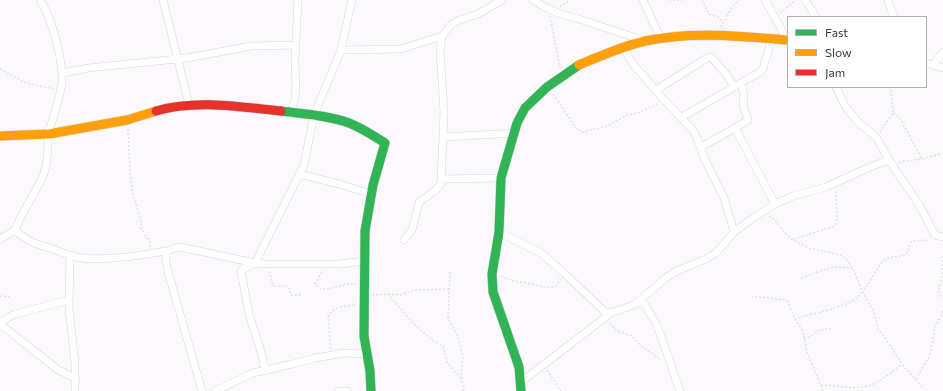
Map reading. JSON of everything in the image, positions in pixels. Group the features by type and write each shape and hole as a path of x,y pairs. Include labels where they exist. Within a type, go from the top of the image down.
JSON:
{"street":[{"path":"0,239 15,230 20,216 45,171 49,134 60,90 62,73 59,53 50,19 40,0"},
{"path":"163,0 189,105"},
{"path":"290,112 296,96 298,0"},
{"path":"265,371 249,314 240,274 243,269 255,263 304,166 314,115 341,50 352,0"},
{"path":"404,240 412,230 419,202 440,187 444,138 440,51 442,36 452,24 459,20 478,14 502,0"},
{"path":"533,0 551,10 645,41"},
{"path":"643,0 661,39"},
{"path":"765,0 787,40"},
{"path":"805,0 815,16"},
{"path":"888,0 894,16"},
{"path":"521,386 519,367 493,292 492,271 499,232 501,178 517,124 525,108 562,75 583,62 645,41 691,35 716,35 787,40"},
{"path":"341,50 401,49 442,36"},
{"path":"682,117 763,69 772,38"},
{"path":"62,73 88,68 178,59 251,46 296,44"},
{"path":"624,47 634,65 664,100 693,130 705,160 724,198 734,232"},
{"path":"929,64 943,52"},
{"path":"656,90 707,58 711,57 726,74 734,87"},
{"path":"929,64 943,68"},
{"path":"701,148 748,120 741,83"},
{"path":"836,88 845,106 857,121 876,137 918,204 935,235 943,237"},
{"path":"0,136 49,134 127,120 162,109 189,105 236,106 314,115 349,123 366,131 385,143 371,194 365,231 364,336 370,371 371,391"},
{"path":"735,128 775,204"},
{"path":"444,138 514,134"},
{"path":"634,305 667,277 716,253 734,232 764,210 794,196 826,187 870,167 891,163"},
{"path":"299,174 371,194"},
{"path":"441,179 501,178"},
{"path":"15,230 29,241 70,255 96,258 124,257 167,251 180,247 266,264 340,264 365,260"},
{"path":"499,232 541,254 564,273 605,312 611,313"},
{"path":"167,251 166,257 169,275 202,391"},
{"path":"70,255 69,300 76,379 75,391"},
{"path":"69,300 15,314 0,323 57,369 76,379"},
{"path":"521,386 544,365 611,313 643,303 657,325 680,391"},
{"path":"215,391 250,374 332,354 344,352 366,354"},
{"path":"338,391 347,391"}],"path":[{"path":"562,75 551,10 570,0"},
{"path":"669,0 685,0"},
{"path":"702,0 709,14 718,17 723,23"},
{"path":"716,35 733,6 739,0"},
{"path":"775,16 796,0"},
{"path":"0,69 26,83 60,90"},
{"path":"548,87 576,128 582,132 608,126 627,115 635,114 664,100"},
{"path":"876,137 893,113 891,88"},
{"path":"893,113 899,117 922,159"},
{"path":"127,120 130,172 133,194 142,221 141,228 150,242 150,253"},
{"path":"891,163 922,159 943,153"},
{"path":"793,240 835,226 838,189"},
{"path":"764,210 780,226 787,236 793,240 809,248 841,255 847,260 874,312 878,330 886,339 902,364 924,389"},
{"path":"795,319 857,298 884,260 906,256 912,240 931,240"},
{"path":"943,256 942,276 938,292 940,296 943,297"},
{"path":"266,264 274,286 288,286 291,295 301,296"},
{"path":"323,264 322,272 315,285 321,289 325,289 354,283 365,296"},
{"path":"801,278 836,266 852,268"},
{"path":"492,271 510,280 551,288 556,286 564,273"},
{"path":"450,272 448,318 460,345 463,362 461,373 464,391"},
{"path":"332,354 328,317 330,312 335,308 347,306 365,296 388,294 400,295 415,290 449,289"},
{"path":"388,294 414,323 431,339 443,346 447,362 463,380"},
{"path":"0,296 10,297"},
{"path":"751,296 785,300 790,306 795,319 803,331 807,352 823,391"},
{"path":"916,379 930,355 935,327 943,311"},
{"path":"604,318 617,331 632,336 641,346 653,353 673,371"},
{"path":"804,339 817,331 833,328"},
{"path":"820,385 862,387 870,385 876,383 902,364"},
{"path":"544,365 561,391"}],"traffic: fast":[{"path":"521,391 519,367 493,292 492,274 499,232 501,178 517,123 525,108 547,87 579,65"},
{"path":"281,111 341,120 359,127 385,143 373,185 365,231 364,336 370,371 371,391"}],"traffic: slow":[{"path":"579,65 628,46 663,38 716,35 787,40"},
{"path":"0,136 49,134 127,120 156,111"}],"traffic: jam":[{"path":"156,111 186,105 234,106 281,111"}]}
